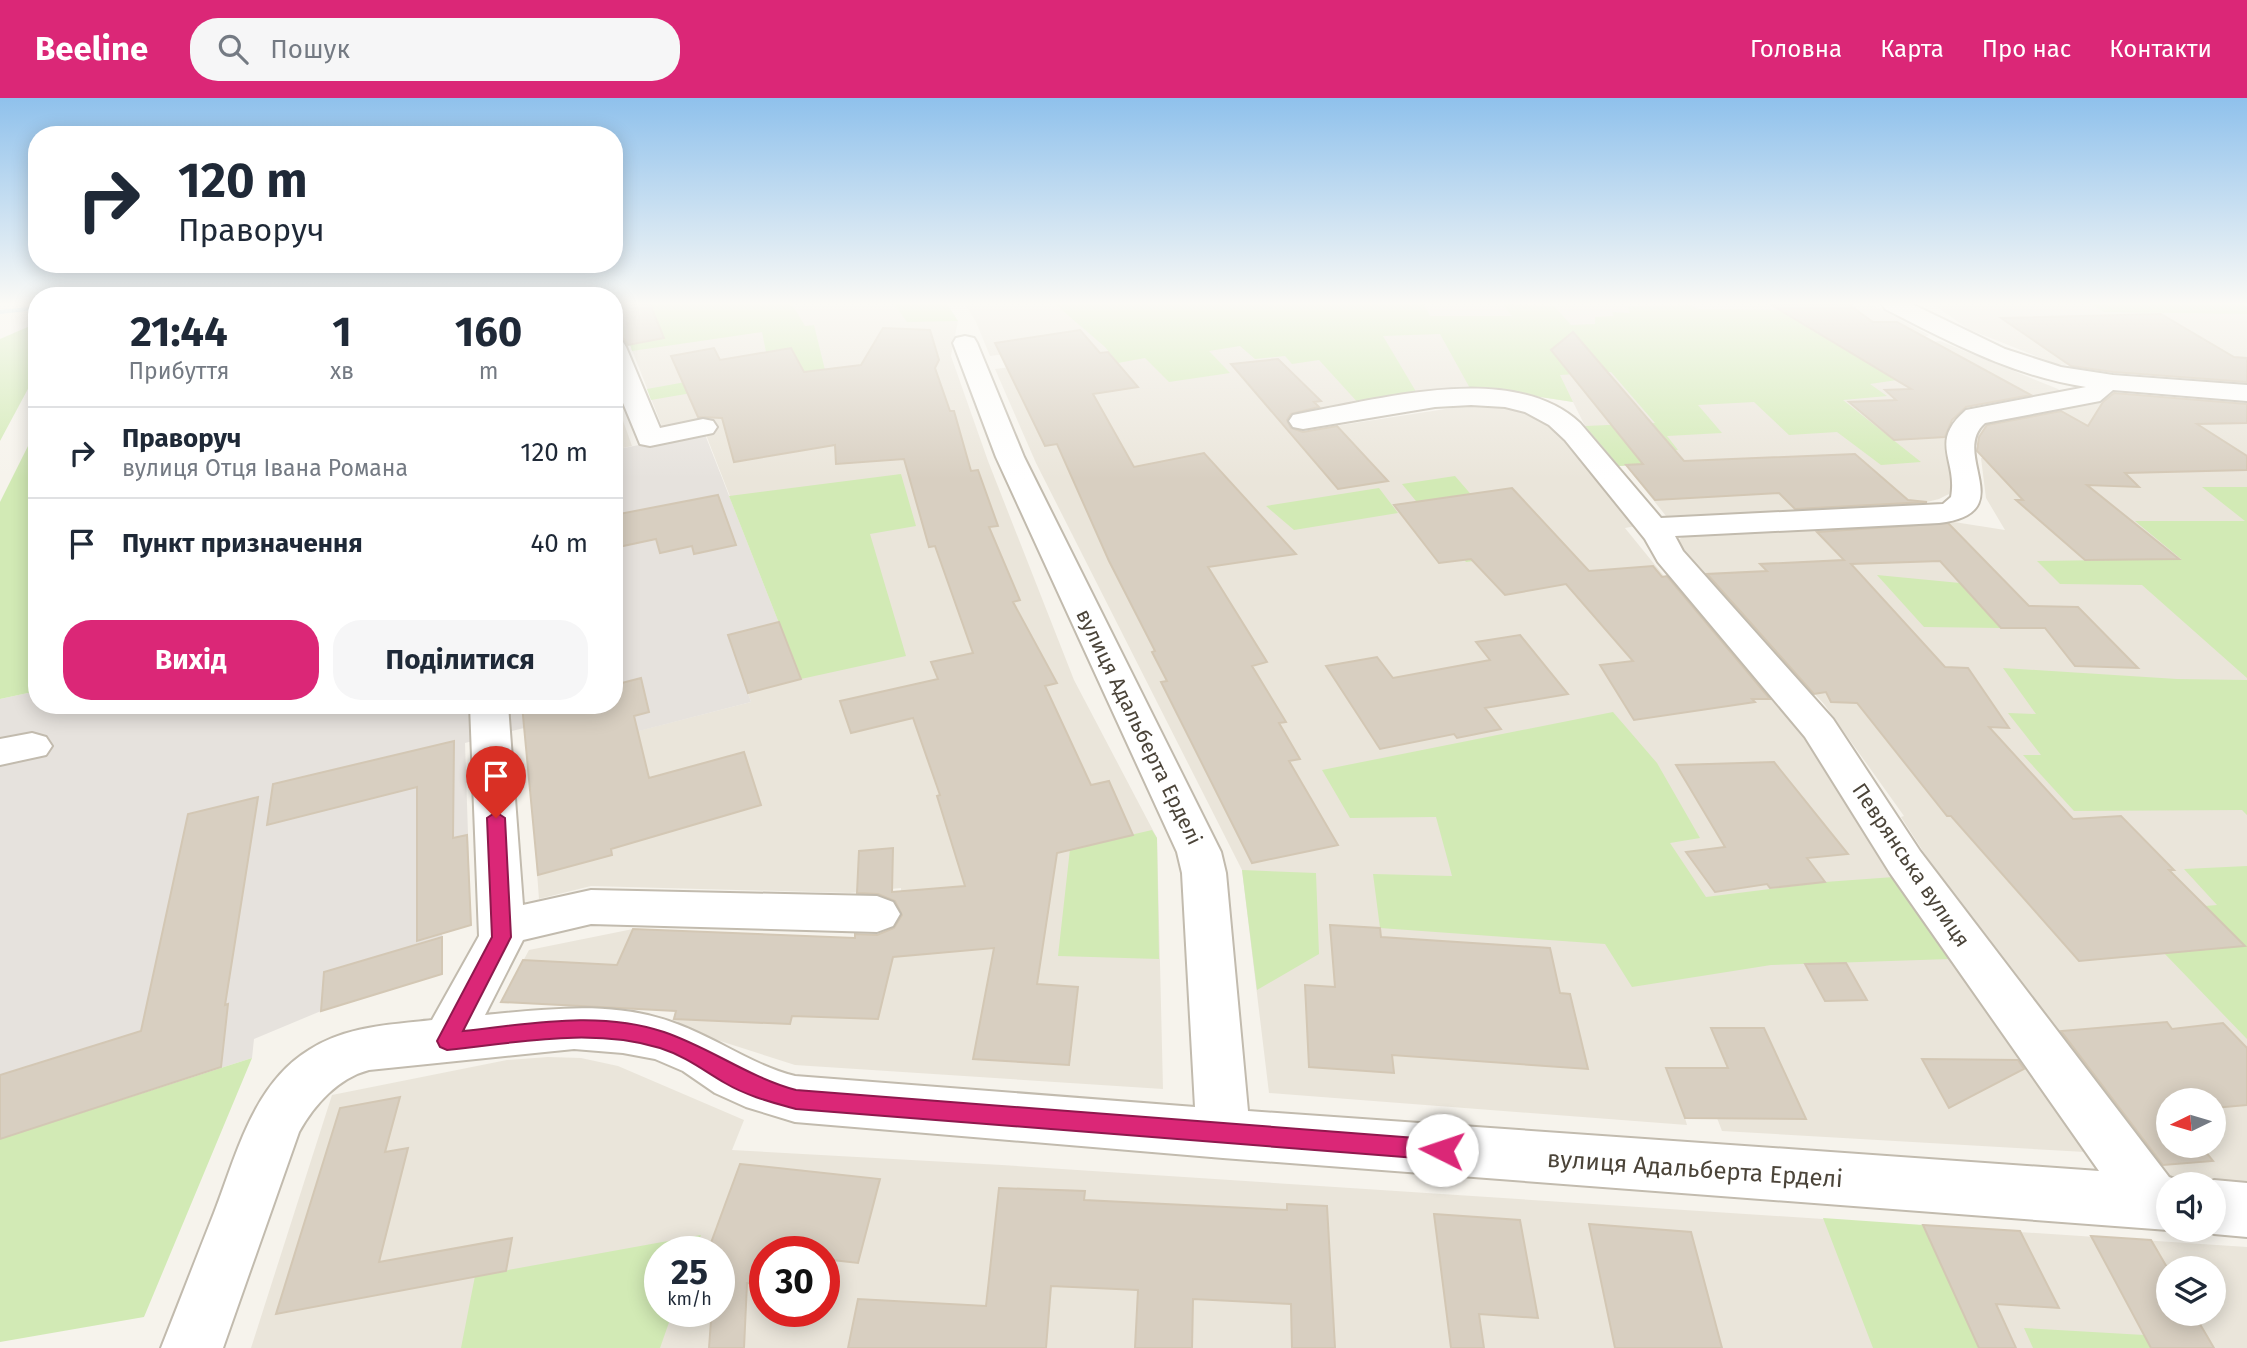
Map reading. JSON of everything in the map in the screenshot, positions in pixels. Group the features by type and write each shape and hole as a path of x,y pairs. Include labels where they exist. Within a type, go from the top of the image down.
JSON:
{"street":[{"name":"вулиця Адальберта Ерделі","path":"973,362 1010,457 1199,852 1204,873 1223,1134"},
{"path":"2018,362 2062,375 2247,393"},
{"path":"623,369 650,438 703,427"},
{"path":"1659,536 1662,529 1671,525 1931,513 1957,509 1964,502 1967,491 1958,439 1965,423 1976,416 2091,395 2100,390 2104,380"},
{"name":"Певрянська вулиця","path":"1304,421 1462,397 1503,398 1547,411 1570,429 1659,536 1669,555 1819,728 1926,891 2156,1196"},
{"path":"447,1041 499,944 503,928 490,721"},
{"path":"503,928 592,907 877,914"},
{"name":"вулиця Адальберта Ерделі","path":"192,1348 275,1124 286,1103 326,1064 350,1052 574,1028 623,1032 661,1040 702,1056 733,1077 764,1091 796,1099 1223,1134 2156,1203"},
{"path":"2226,1208 2247,1210"}],"shaded area":[{"path":"637,362 953,362 988,461 1074,680 1157,838 1163,1089 795,1065 670,1025 676,1011 501,1002 529,950 633,929 900,940 901,888 850,893 591,886 539,899 534,832 639,735 638,731 751,702 748,693 801,679 701,422 663,429"},
{"path":"1009,362 1992,362 2058,389 2063,394 1944,409 1953,486 1949,494 1939,499 1911,506 1666,516 1626,466 1619,466 1585,426 1573,402 1514,393 1296,418 1309,430 1478,404 1545,414 1636,526 1625,528 1720,645 1725,645 1793,717 1950,959 2085,1152 1722,1131 1717,1118 1685,1118 1687,1125 1269,1093 1242,870 1036,463 995,369 1011,367"},
{"path":"2052,362 2247,362 2247,385"},
{"path":"2136,397 2247,400 2247,1184 2226,1183 2226,1172 2166,1172 1946,887 1901,817 1904,816 1824,704 1676,542 1686,534 1724,530 1954,522 2005,530 1986,498 1981,458 1991,457 1971,441 1981,422"},
{"path":"623,420 632,446 623,448"},
{"path":"704,432 801,679 748,693 751,702 639,731 639,736 528,764 524,728 465,743 471,925 442,934 442,974 321,1011 254,1039 252,1058 0,1139 0,699 28,693 28,714 623,714 623,448"},
{"path":"581,1058 618,1066 744,1120 732,1150 1002,1165 2247,1247 2247,1348 251,1348 332,1095 507,1060"}],"green space":[{"path":"0,362 28,362 28,389 0,441"},
{"path":"779,362 823,362 825,370 651,400 647,389 768,367"},
{"path":"1149,362 1220,362 1230,373 1169,382"},
{"path":"1321,362 1399,362 1418,395 1361,406"},
{"path":"1456,362 1872,362 1897,380 1870,384 1887,396 1843,400 1921,462 1881,465 1837,432 1789,435 1754,402 1698,405 1722,433 1667,436 1678,450 1658,451 1668,463 1619,466 1585,426 1655,423 1611,372 1560,375 1573,402 1514,393 1472,392"},
{"path":"28,446 28,693 0,699 0,502"},
{"path":"901,474 916,526 870,534 906,656 801,679 729,496"},
{"path":"1455,476 1481,506 1505,557 1466,562 1402,484"},
{"path":"2202,487 2247,487 2247,678 2142,585 2060,584 2037,561 2181,559 2135,521 2245,521"},
{"path":"1379,488 1398,513 1294,530 1266,506"},
{"path":"1877,575 1960,583 2001,628 1924,627"},
{"path":"2003,668 2177,679 2247,680 2247,815 2242,810 2074,811 2023,755 2041,755 2008,713 2036,714"},
{"path":"1613,712 1657,763 1700,838 1670,843 1706,897 1825,882 1894,877 1950,959 1771,965 1632,987 1605,944 1380,928 1373,874 1452,876 1436,817 1350,818 1322,770"},
{"path":"1152,830 1157,838 1159,959 1058,956 1070,849"},
{"path":"2247,866 2247,1039 2164,953 2245,946 2205,906 2217,905 2184,869"},
{"path":"1242,870 1316,873 1319,954 1257,990"},
{"path":"252,1058 144,1317 0,1342 0,1139"},
{"path":"1823,1218 1923,1225 1979,1348 1873,1348"},
{"path":"644,1245 644,1327 667,1327 660,1348 461,1348 475,1276"},
{"path":"2024,1328 2144,1335 2152,1348 2033,1348"}],"building":[{"path":"674,362 799,362 804,372 861,365 863,362 938,362 935,368 950,411 954,411 971,471 978,470 998,526 989,527 1020,600 1013,602 1057,683 1045,686 1091,785 1109,781 1133,835 1057,853 1037,984 1078,987 1069,1065 973,1059 994,948 893,957 878,1019 792,1016 790,1024 674,1019 676,1011 501,1002 523,960 617,965 633,929 855,938 855,934 877,935 894,928 902,915 895,901 878,894 857,893 859,851 893,848 892,892 965,886 937,796 940,795 913,718 851,733 840,701 938,679 931,662 973,653 935,546 929,547 904,459 836,464 835,445 734,462 722,418 698,417"},
{"path":"1004,362 1117,362 1138,387 1093,394 1134,467 1204,453 1296,554 1208,567 1267,662 1252,666 1286,722 1279,723 1300,759 1289,761 1338,845 1252,863 1161,682 1167,681 1152,652 1155,651 1109,561 1057,444 1045,446"},
{"path":"1281,362 1321,401 1314,402 1319,407 1291,414 1287,420 1291,428 1303,432 1337,426 1388,481 1338,489 1231,364"},
{"path":"1561,362 1599,362 1684,461 1855,454 1908,500 1927,502 1795,509 1779,493 1655,500 1626,465 1643,464"},
{"path":"1867,362 1971,362 2031,395 1966,407 1952,420 1945,437 1894,440 1849,402 1896,400 1885,390 1911,389"},
{"path":"2066,362 2247,362 2247,382 2113,372 2071,366"},
{"path":"2114,393 2247,404 2247,423 2197,424 2247,456 2247,470 2125,473 2139,487 2087,485 2179,559 2085,560 2016,500 2023,500 1977,451 1979,437 1987,425 2061,411 2088,426 2103,402"},
{"path":"1512,488 1589,571 1653,566 1662,577 1667,576 1770,699 1752,699 1755,702 1634,720 1600,665 1633,661 1566,584 1505,595 1471,559 1439,563 1394,505"},
{"path":"718,495 736,545 694,554 692,546 660,553 656,539 623,546 623,513"},
{"path":"1948,523 2029,606 2078,607 2138,668 2075,666 2045,628 2001,628 1940,561 1851,564 1945,667 1968,668 2009,728 1989,727 2073,819 2121,816 2174,870 2169,870 2245,946 2079,961 1951,816 1947,816 1857,703 1831,702 1826,692 1814,694 1707,574 1767,571 1760,564 1844,560 1817,532"},
{"path":"779,622 801,679 748,693 728,635"},
{"path":"1520,635 1568,694 1485,708 1501,729 1457,738 1454,734 1380,749 1326,666 1377,657 1393,678 1490,660 1476,642"},
{"path":"641,678 649,712 634,716 649,778 744,752 761,805 611,849 612,855 538,875 523,714 623,714 623,683"},
{"path":"454,741 453,838 467,835 471,925 417,941 417,787 267,825 273,784"},
{"path":"1774,762 1848,854 1807,858 1825,882 1770,888 1767,884 1715,892 1686,852 1725,847 1676,765"},
{"path":"258,797 225,1005 228,1004 221,1067 0,1139 0,1075 141,1031 188,814"},
{"path":"1330,925 1380,928 1381,937 1550,948 1560,993 1570,994 1588,1069 1392,1055 1394,1073 1309,1067 1305,985 1335,987"},
{"path":"442,937 442,974 321,1011 324,972"},
{"path":"1846,963 1867,1000 1825,1001 1805,964"},
{"path":"2167,1022 2172,1029 2223,1023 2247,1048 2247,1105 2226,1107 2226,1088 2156,1088 2156,1156 2061,1031"},
{"path":"1711,1028 1764,1028 1806,1119 1685,1118 1666,1068 1728,1068"},
{"path":"1922,1059 2018,1060 2024,1069 1949,1108"},
{"path":"400,1097 385,1152 408,1148 379,1262 512,1238 506,1271 276,1314 340,1108"},
{"path":"2158,1158 2211,1158 2213,1161 2163,1165"},
{"path":"740,1164 880,1179 858,1263 840,1261 840,1236 749,1236 749,1283 744,1348 709,1348 711,1327 735,1327 735,1236 714,1236"},
{"path":"999,1188 1085,1191 1084,1200 1287,1210 1287,1204 1327,1206 1335,1348 1292,1348 1291,1304 1193,1299 1192,1348 1135,1348 1138,1290 1051,1286 1046,1348 848,1348 858,1299 986,1306"},
{"path":"1434,1214 1520,1220 1538,1318 1479,1314 1484,1348 1451,1348"},
{"path":"1589,1224 1691,1232 1722,1348 1615,1348"},
{"path":"1923,1225 2020,1231 2059,1308 1996,1304 2016,1348 1979,1348"},
{"path":"2091,1236 2151,1240 2160,1256 2156,1256 2156,1326 2201,1326 2214,1348 2151,1348"}],"route":[{"path":"496,818 502,937 447,1041 574,1028 623,1032 661,1040 702,1056 733,1077 764,1091 796,1099 1442,1150"}]}
